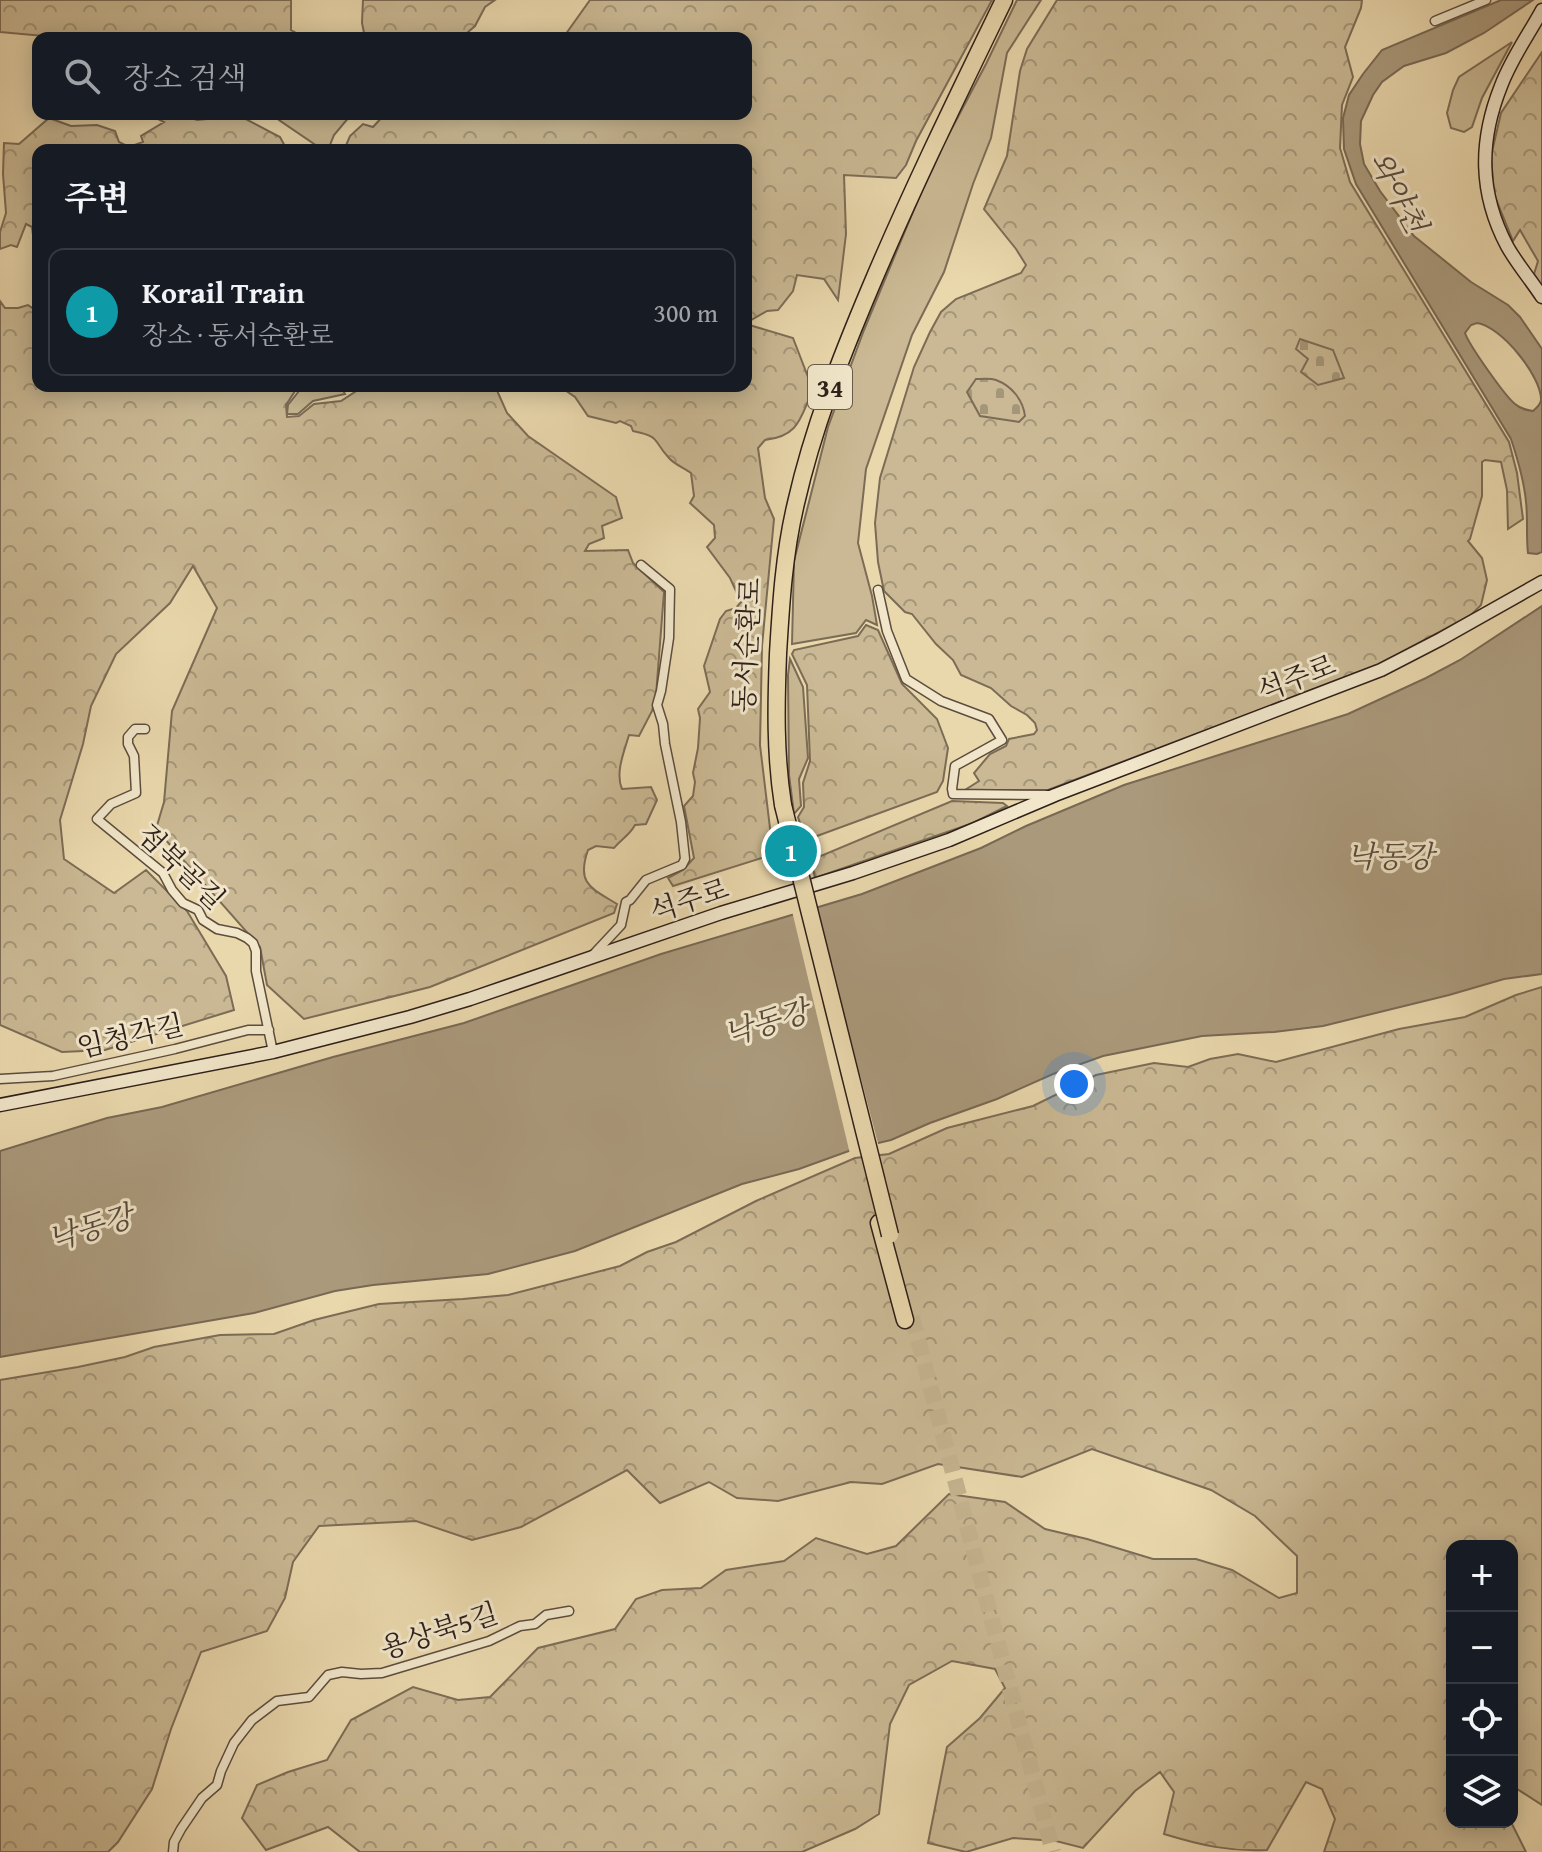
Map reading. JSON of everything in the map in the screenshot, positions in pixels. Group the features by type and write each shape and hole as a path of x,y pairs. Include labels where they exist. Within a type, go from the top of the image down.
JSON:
{"highway":[{"name":"동서순환로","path":"908,1319 769,761 772,584 785,509 804,434 831,358 897,204 995,0"},
{"name":"동서순환로","path":"779,804 776,713 782,582 795,506 814,431 841,356 906,202 1004,0"}],"street":[{"path":"1435,21 1486,0"},
{"path":"1542,10 1501,85 1489,122 1484,172 1492,212 1508,248 1542,297"},
{"path":"591,956 621,925 626,902 646,880 682,865 685,859 681,822 657,705 669,638 670,589 641,565"},
{"name":"석주로","path":"0,1105 273,1052 410,1017 935,844 1381,670 1542,582"},
{"path":"878,590 887,631 906,679 941,701 989,719 1002,740 955,766 953,794 1055,795"},
{"name":"점북골길","path":"145,729 135,729 128,737 134,756 136,793 111,804 97,819 163,873 183,903 198,910 203,920 253,943 273,1052"},
{"name":"임청각길","path":"0,1079 53,1076 248,1030 269,1030"},
{"name":"용상북5길","path":"173,1852 174,1842 192,1811 217,1785 234,1743 252,1720 277,1701 309,1697 328,1675 342,1672 382,1673 489,1641 520,1626 535,1624 546,1615 569,1611"}],"green space":[{"path":"0,0 291,0 291,30 294,32 32,32 32,35 0,32"},
{"path":"363,0 495,0 485,7 475,26 468,32 364,32"},
{"path":"590,0 992,0 906,165 896,178 844,175 846,234 838,300 824,279 797,275 793,291 778,310 767,311 752,320 752,144 347,144 350,136 363,124 373,127 379,120 752,120 752,32 567,32"},
{"path":"1017,0 1041,0 1007,53 991,138 944,272 912,335 866,469 858,543 877,625 866,620 856,633 792,644 794,561 828,427 864,330 932,166"},
{"path":"1057,0 1362,0 1345,47 1353,77 1342,105 1340,148 1350,182 1509,442 1523,519 1508,529 1507,490 1501,462 1485,460 1482,462 1482,496 1468,541 1482,558 1487,580 1481,605 1471,615 1380,664 1048,790 965,790 979,781 974,773 990,754 1006,746 1009,739 1034,734 1037,730 1027,715 1011,706 991,688 961,675 953,660 912,614 905,612 884,591 875,523 880,478 914,367 941,312 956,299 1021,273 1026,265 984,209 1007,156 1020,71 1027,49"},
{"path":"1512,42 1482,98 1472,127 1464,132 1451,128 1447,113 1459,77"},
{"path":"1542,52 1542,286 1534,274 1538,261 1520,230 1513,241 1494,194 1491,156 1501,113"},
{"path":"47,120 71,126 97,125 115,131 123,144 32,144 32,227 26,224 17,247 11,245 0,249 0,232 6,213 4,143 19,144"},
{"path":"160,120 248,120 280,137 284,144 137,144 143,142 141,136 164,122"},
{"path":"279,120 347,120 330,144 314,144"},
{"path":"0,301 5,308 28,305 32,308 32,392 294,392 286,405 287,417 299,416 314,404 341,401 355,392 498,392 507,413 528,436 616,497 622,518 602,526 604,538 589,544 585,551 628,550 633,563 664,592 656,695 652,711 639,736 629,735 619,776 622,789 651,787 657,800 646,824 635,825 614,848 596,846 588,850 585,861 588,884 617,904 614,913 430,987 304,1019 267,985 260,947 156,829 164,802 172,711 217,608 193,566 170,603 116,654 91,706 60,820 64,859 114,893 146,870 187,911 226,976 234,1010 105,1050 62,1052 0,1025"},
{"path":"752,326 793,338 813,390 792,430 765,440 758,448 765,498 774,519 762,646 760,745 772,845 768,856 673,886 668,878 683,870 694,858 684,806 693,796 700,718 698,709 710,692 704,666 720,619 726,611 736,608 741,602 730,578 707,547 715,538 714,525 690,503 694,496 691,473 671,460 653,437 633,431 631,426 620,421 616,423 588,416 568,392 752,392"},
{"path":"1300,339 1333,350 1344,378 1318,385 1301,372 1308,359 1296,349"},
{"path":"976,379 994,379 1007,386 1019,399 1025,416 1019,422 980,416 967,392"},
{"path":"298,392 345,394 313,401 298,414 287,414 288,405"},
{"path":"866,625 878,630 902,684 937,719 948,748 943,781 937,792 805,838 798,817 804,807 803,783 810,761 807,685 792,654 794,650 858,636"},
{"path":"790,659 803,687 808,758 799,779 801,806 794,814 789,775"},
{"path":"952,801 1003,803 1007,806 973,823 815,878 811,860"},
{"path":"1542,987 1542,1805 1518,1790 1518,1540 1446,1540 1446,1828 1514,1828 1526,1852 1324,1852 1335,1819 1322,1789 1306,1782 1267,1850 1228,1849 1203,1844 1164,1834 1174,1792 1160,1772 1135,1791 1083,1848 1056,1841 1013,1838 966,1852 928,1843 947,1747 980,1718 1005,1688 995,1669 952,1661 909,1685 890,1724 879,1814 855,1829 802,1852 360,1852 328,1827 266,1850 242,1818 257,1785 327,1760 351,1720 413,1687 458,1700 490,1697 538,1648 615,1629 636,1599 662,1590 701,1588 726,1570 784,1561 816,1538 867,1554 896,1546 949,1494 1005,1502 1045,1529 1153,1559 1196,1559 1232,1570 1279,1598 1297,1593 1297,1556 1255,1516 1211,1490 1092,1449 1022,1477 938,1464 882,1484 851,1482 778,1501 737,1498 709,1482 660,1503 627,1470 521,1527 472,1540 416,1521 319,1526 293,1562 285,1598 267,1631 201,1652 152,1789 118,1842 108,1852 0,1852 0,1380 78,1367 154,1347 220,1335 274,1334 314,1320 379,1304 508,1295 620,1266 855,1158 889,1154 947,1128 1033,1106 1096,1075 1154,1063 1188,1067 1238,1054 1276,1062 1399,1029 1465,1017"}],"water":[{"path":"1501,0 1533,0 1484,33 1446,53 1404,66 1382,82 1361,121 1360,144 1364,164 1414,236 1471,282 1508,305 1542,349 1542,552 1537,554 1528,553 1525,494 1511,439 1356,184 1344,149 1343,118 1349,95 1382,50","holes":["1477,323 1487,326 1508,343 1528,366 1540,390 1541,400 1533,411 1519,407 1510,399 1465,333"]},
{"name":"낙동강","path":"1542,606 1542,974 1504,979 1323,1026 1202,1036 1103,1056 891,1140 742,1184 575,1251 488,1274 335,1291 254,1313 0,1357 0,1151 107,1118 162,1107 464,1023 661,954 862,894 981,848 1124,785 1348,714 1460,660"}],"pier":[{"path":"815,904 879,1147 850,1154 792,911"}],"tunnel":[{"path":"912,1317 1053,1852"}],"place":[{"name":"Korail Train","path":"791,851"}],"water label":[{"name":"와야천","path":"1399,192"}]}
